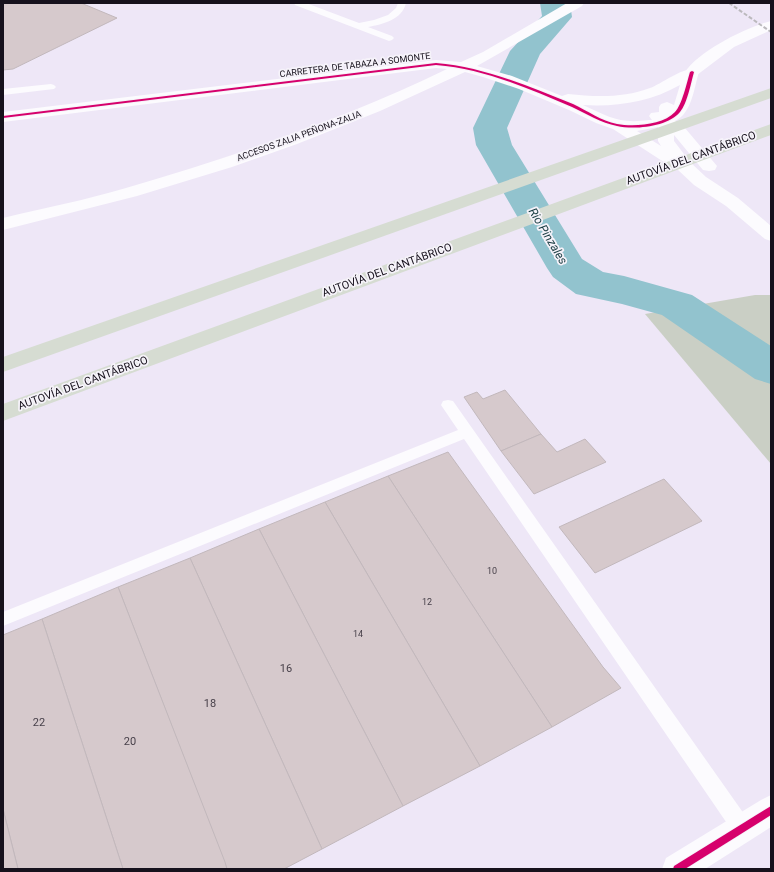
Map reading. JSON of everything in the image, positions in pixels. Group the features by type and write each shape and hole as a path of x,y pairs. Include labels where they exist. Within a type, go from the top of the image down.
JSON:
{"highway":[{"path":"3,364 771,93"},
{"name":"AUTOVÍA DEL CANTÁBRICO","path":"3,413 771,129"}],"street":[{"name":"ACCESOS ZALIA PEÑONA-ZALIA","path":"3,224 131,192 226,163 298,138 426,85 488,55 577,3"},
{"name":"CARRETERA DE TABAZA A SOMONTE","path":"547,96 583,101 615,100 657,91 692,72 721,48 741,37 771,25"},
{"name":"CARRETERA DE TABAZA A SOMONTE","path":"3,117 420,65 454,64 495,76 547,96 617,126 642,126 672,117"},
{"path":"692,72 672,117 666,141 684,166 700,181 732,202 771,235"},
{"path":"675,81 667,101 672,117 709,166 732,202"},
{"path":"615,100 672,117"},
{"path":"617,126 684,166"},
{"path":"677,869 771,810"}],"lane":[{"path":"298,3 389,38"},
{"path":"358,26 373,23 394,15 400,11 402,3"},
{"path":"3,92 51,87"},
{"path":"448,405 742,828"},
{"path":"3,619 466,432"}],"shaded area":[{"path":"755,295 771,295 771,464 645,314"}],"building":[{"path":"3,3 81,3 117,18 13,69 3,70"},
{"path":"505,390 541,434 501,451 464,397 477,392 483,399"},
{"path":"541,434 557,452 585,439 606,462 534,494 501,451"},
{"path":"448,452 603,667 621,688 552,727 388,476"},
{"path":"388,476 552,727 480,766 325,502"},
{"path":"664,479 702,521 595,573 559,527"},
{"path":"325,502 480,766 403,806 259,529"},
{"path":"259,529 403,806 322,849 190,558"},
{"path":"190,558 322,849 284,869 227,869 118,587"},
{"path":"118,587 227,869 123,869 42,619"},
{"path":"42,619 123,869 18,869 3,809 3,635"},
{"path":"3,809 18,869 3,869"}],"waterway":[{"name":"Rio Pinzales","path":"555,3 557,17 526,51 490,128 494,145 567,268 591,284 624,290 677,305 771,368"}],"railway":[{"path":"729,3 771,32"}],"cycle path":[{"path":"3,117 436,64 453,65 471,69 507,80 542,93 612,124 623,126 640,126 658,123 666,120 678,112 692,72"},
{"path":"677,869 771,810"}]}
